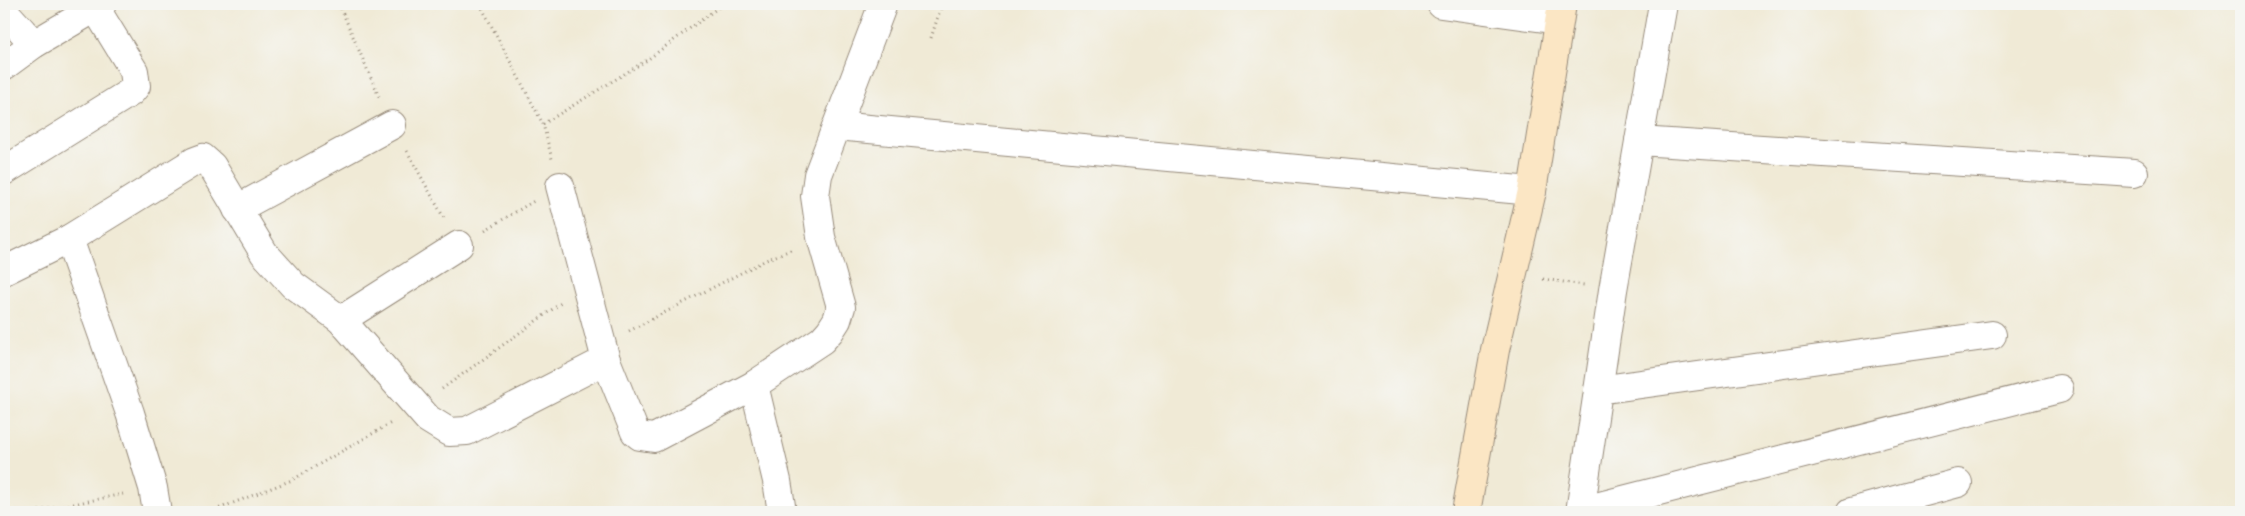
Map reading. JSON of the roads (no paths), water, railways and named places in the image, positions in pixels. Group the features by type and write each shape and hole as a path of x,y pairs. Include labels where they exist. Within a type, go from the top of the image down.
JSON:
{"street":[{"path":"560,186 604,352 635,432 640,436 654,438 754,384 822,340 837,320 841,307 821,237 815,196 818,175 883,4"},
{"path":"1441,4 1560,12 1532,191 1495,350 1466,512"},
{"path":"1663,4 1614,290 1580,511 2059,389"},
{"path":"4,66 34,44 97,5 134,72 136,86 131,92 4,171"},
{"path":"4,12 34,44"},
{"path":"237,209 392,125"},
{"path":"837,126 1532,191"},
{"path":"1639,141 2134,173"},
{"path":"4,271 69,239 194,160 203,158 212,166 264,253 293,286 341,320 418,407 437,426 448,432 466,430 604,352"},
{"path":"69,239 127,404 155,500"},
{"path":"341,320 459,245"},
{"path":"1598,390 1992,335"},
{"path":"754,384 777,481 782,512"},
{"path":"1850,512 1958,483"}]}
